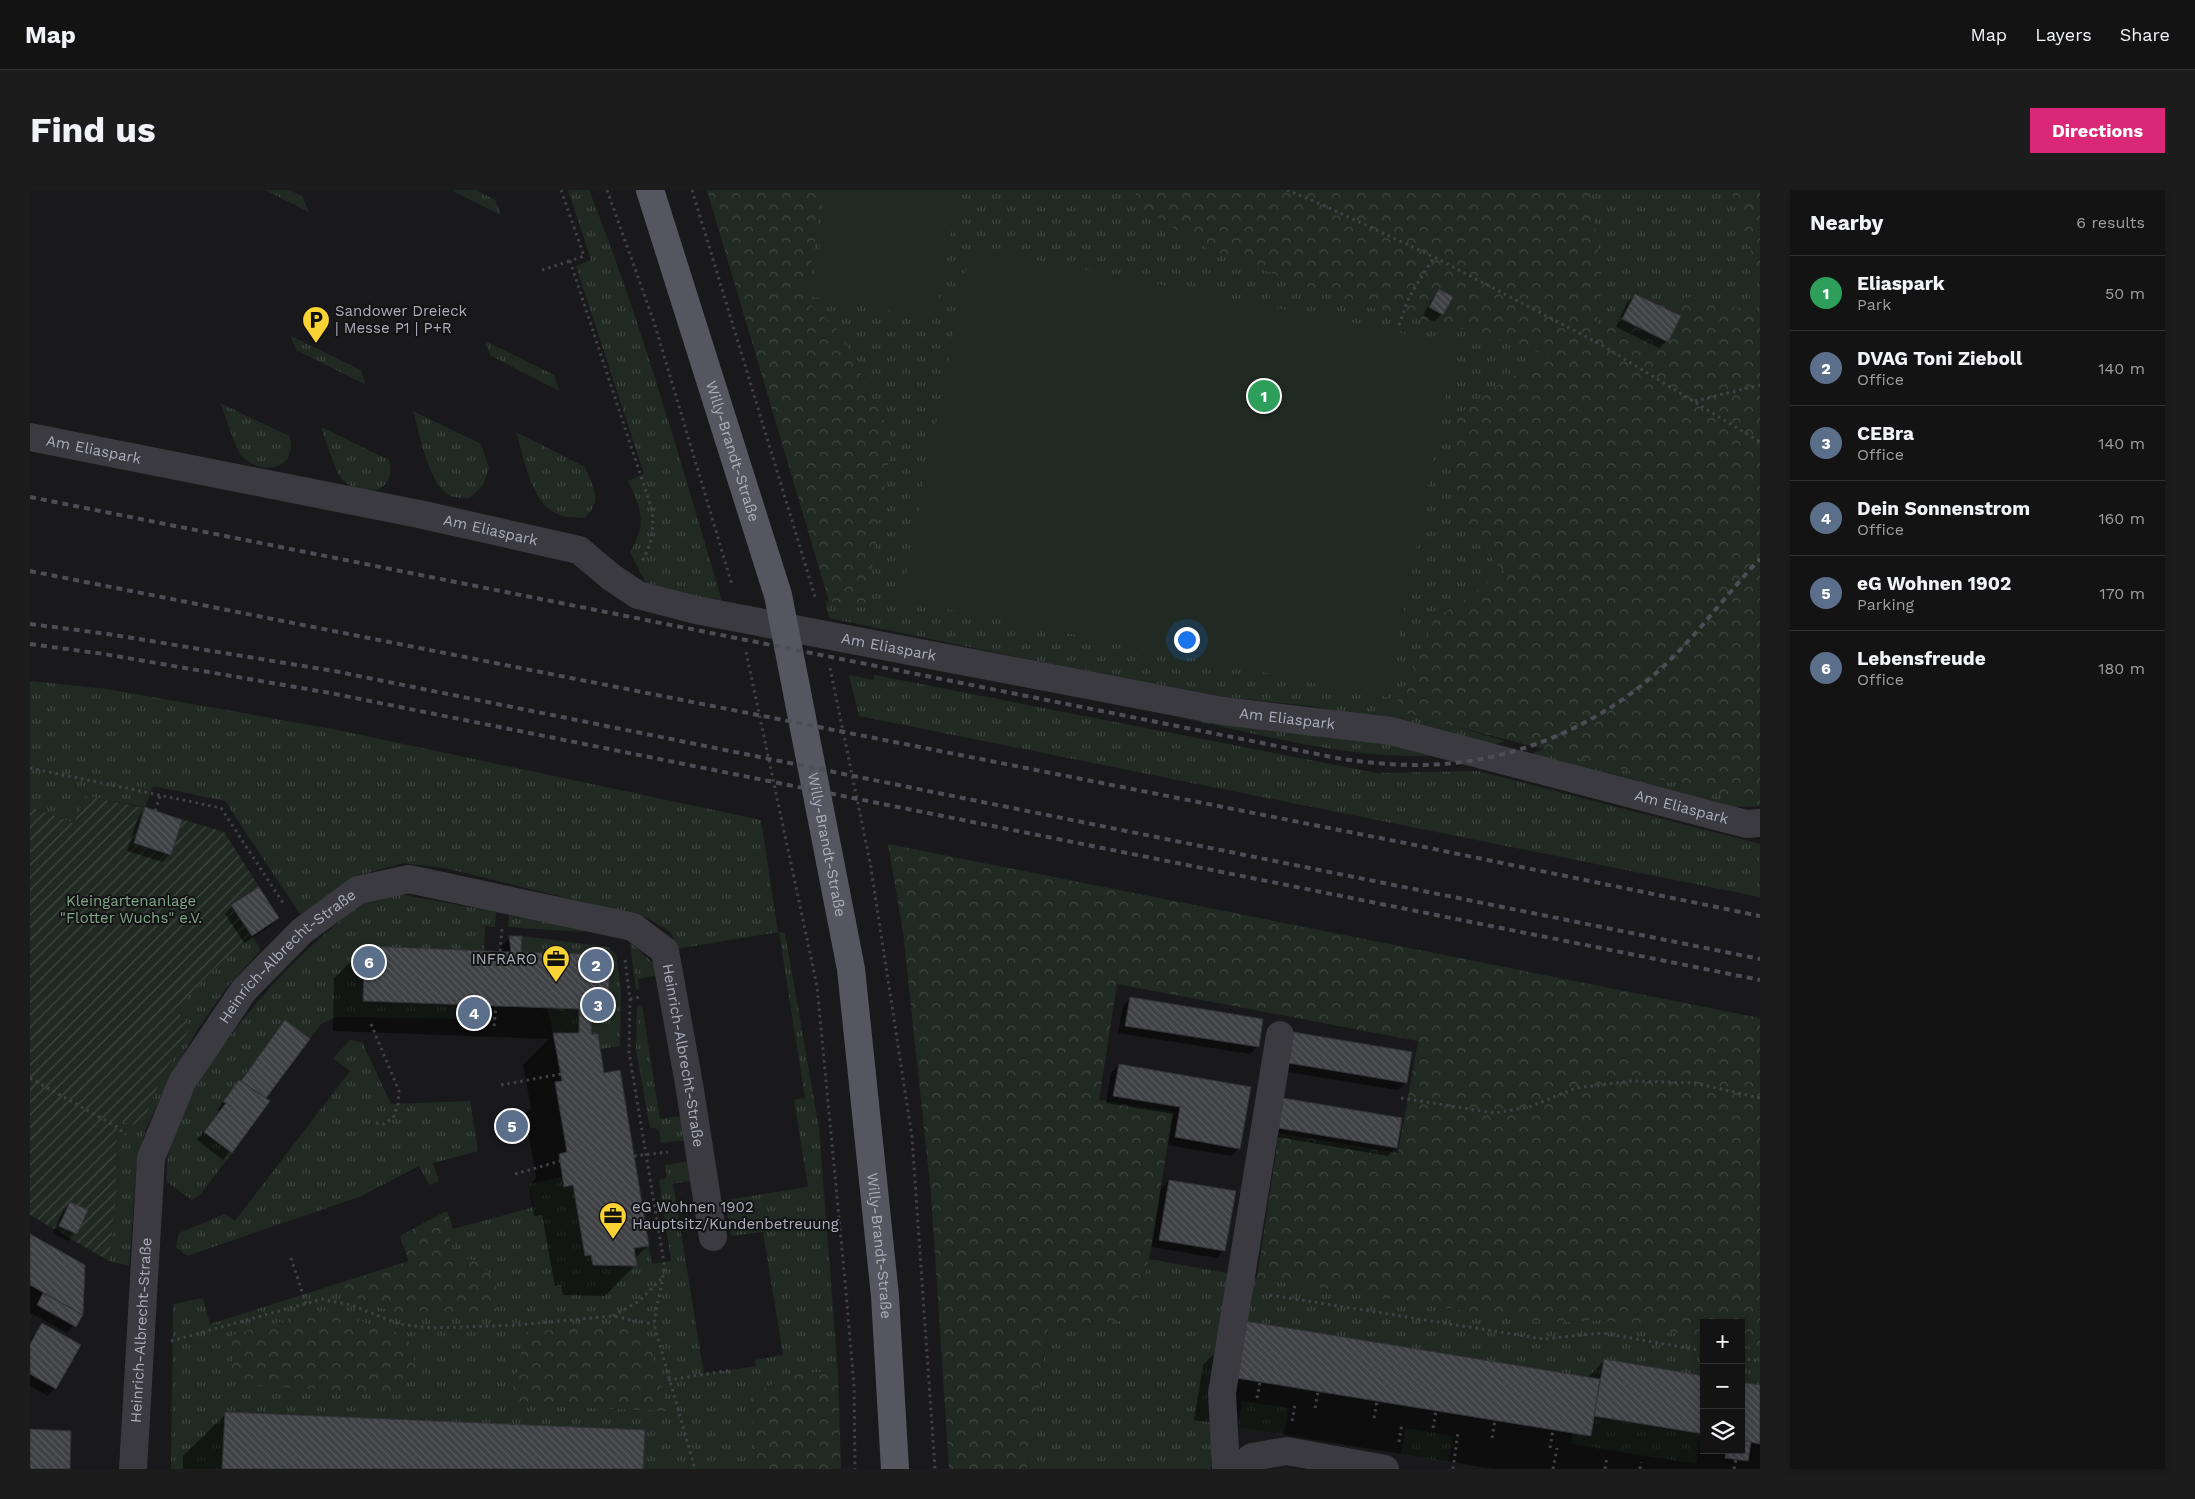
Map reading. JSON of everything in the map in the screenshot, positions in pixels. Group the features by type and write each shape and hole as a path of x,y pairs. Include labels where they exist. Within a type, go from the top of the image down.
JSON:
{"main road":[{"name":"Willy-Brandt-Straße","path":"646,190 664,236"},
{"name":"Willy-Brandt-Straße","path":"650,190 778,595 850,969 886,1296 895,1469"}],"street":[{"name":"Am Eliaspark","path":"30,437 419,514 578,550 638,595 696,610 1223,711 1391,731 1746,824 1760,823"},
{"name":"Heinrich-Albrecht-Straße","path":"134,1469 151,1158 182,1082 244,990 302,931 358,890 409,879 633,927 665,951 688,1074 713,1237"},
{"path":"1226,1469 1222,1392 1280,1035"},
{"path":"1238,1469 1252,1457 1287,1451 1385,1469"}],"path":[{"path":"542,270 584,256 561,190"},
{"path":"607,190 654,322 733,589"},
{"path":"1287,190 1434,257 1600,344 1760,442"},
{"path":"1399,325 1409,297 1434,257"},
{"path":"570,262 652,510 654,529 649,548 639,566 612,577"},
{"path":"1694,401 1760,385"},
{"path":"745,647 817,986 854,1386 855,1469"},
{"path":"30,768 220,808 302,931"},
{"path":"155,810 160,796"},
{"path":"630,999 629,1052 664,1263 664,1276 656,1302 654,1324 694,1469"},
{"path":"494,1026 496,1006"},
{"path":"371,1024 399,1090 398,1104 393,1118 384,1124 375,1123"},
{"path":"501,1085 560,1074"},
{"path":"30,1078 117,1127"},
{"path":"1401,1098 1495,1113 1529,1107 1576,1088 1632,1081 1695,1083 1760,1098"},
{"path":"634,1156 647,1156"},
{"path":"515,1174 560,1161"},
{"path":"291,1258 306,1304"},
{"path":"612,1316 639,1301 664,1276"},
{"path":"1240,1290 1543,1339 1602,1333 1700,1350"},
{"path":"166,1342 322,1299 351,1305 399,1324 431,1328 518,1325 612,1316 654,1324"},
{"path":"1745,1359 1760,1361"},
{"path":"668,1380 732,1370"},
{"path":"1257,1398 1260,1382"},
{"path":"1315,1408 1318,1392"},
{"path":"1374,1418 1377,1401"},
{"path":"1433,1428 1436,1411"},
{"path":"1492,1438 1495,1420"},
{"path":"1550,1448 1552,1430"},
{"path":"1453,1469 1458,1432"},
{"path":"1553,1469 1557,1448"},
{"path":"1605,1469 1607,1457"},
{"path":"1734,1469 1736,1459"},
{"path":"1640,1469 1641,1462"}],"green space":[{"path":"265,190 289,190 302,196 309,212"},
{"path":"451,190 476,190 495,200 501,215"},
{"path":"568,190 589,190 608,240 644,343 722,601 656,588 645,581 630,552 639,533 641,517 637,500 628,481 644,474 576,266 591,260"},
{"path":"707,190 1760,190 1760,806 1736,807 1530,754 1544,749 1430,719 1505,741 1494,745 1388,720 1310,706 1226,697 1072,668 829,618 825,601 829,601"},
{"path":"707,190 825,190 804,299 840,332 892,438 866,608 829,601"},
{"path":"830,190 959,190 935,319 810,296"},
{"path":"1138,190 1587,190 1591,193 1602,279 1597,325 1688,297 1760,312 1760,805 1393,710 1434,620 1504,572 1455,516 1455,417 1498,385 1551,356 1471,331 1345,301 1206,248 1132,202"},
{"path":"1731,190 1760,190 1760,278"},
{"path":"971,247 1456,344 1387,697 901,600"},
{"path":"291,336 361,370 366,385 296,350"},
{"path":"485,341 554,375 559,391 490,355"},
{"path":"220,403 289,436 291,447 289,456 284,462 269,468 260,467 243,457 234,440"},
{"path":"413,411 481,444 489,468 483,485 470,498 451,496 436,481 426,458"},
{"path":"321,427 389,460 389,479 384,486 377,490 360,490 343,480 334,463"},
{"path":"516,432 585,467 595,494 595,500 594,506 584,518 560,515 548,508 541,500 530,478"},
{"path":"849,675 874,680 874,675 1377,773 1478,771 1760,844 1760,897 859,716"},
{"path":"30,681 107,689 333,729 761,820 779,932 676,949 671,932 647,918 445,868 404,863 356,876 311,912 300,914 225,801 153,786 145,807 86,796 74,823 30,807"},
{"path":"1181,718 1381,742 1432,756 1369,754 1338,750"},
{"name":"Kleingartenanlage \"Flotter Wuchs\" e.V.","path":"86,796 145,808 224,832 259,887 232,905 252,936 214,969 176,1009 190,1028 162,1076 141,1127 117,1120 116,1199 109,1261 30,1215 30,807 74,823"},
{"path":"888,844 1760,1018 1760,1348 1745,1346 1745,1319 1700,1319 1700,1337 1600,1320 1542,1323 1257,1278 1279,1133 1398,1153 1418,1041 1117,984 1099,1100 1173,1112 1149,1259 1133,1319 1048,1329 1027,1469 949,1469 931,1194 903,931"},
{"path":"398,894 496,912 495,927 485,926 484,951 365,946 363,1001 480,1005 480,1019 336,1017 321,1024 310,1039 285,1021 241,1081 239,1080 224,1101 226,1103 204,1132 232,1153 200,1195 192,1200 167,1182 169,1150 181,1116 200,1079 252,1008 308,949 352,911 368,902"},
{"path":"509,915 584,929 583,932 508,927"},
{"path":"779,932 785,933 819,1128 838,1373 800,1372 750,1395 757,1469 643,1469 645,1430 222,1469 171,1469 173,1304 203,1298 210,1324 409,1261 400,1236 447,1211 453,1229 534,1207 529,1184 562,1177 564,1186 573,1185 585,1256 591,1255 637,1265 634,1248 649,1246 652,1264 671,1261 659,1180 664,1179 667,1175 665,1165 691,1161 694,1180 673,1184 704,1374 756,1366 755,1360 783,1355 763,1232 731,1236 725,1200 808,1187 794,1100 805,1098"},
{"path":"252,936 261,950 227,987 196,1032 170,1077 146,1129 137,1159 129,1266 109,1261 116,1199 117,1120 141,1127 162,1076 190,1028 176,1009 214,969"},
{"path":"522,936 608,947 616,954 621,990 620,1046 600,1049 598,1034 553,1033 547,1007 608,1009 610,955 521,952"},
{"path":"630,942 653,963 659,975 638,979 639,989 636,990"},
{"path":"642,1005 660,1119 683,1116 687,1140 661,1143 659,1131 655,1128 650,1128 636,1050 637,1006"},
{"path":"350,1040 362,1042 391,1104 470,1101 478,1151 433,1163 439,1181 429,1185 419,1166 359,1197 187,1256 176,1247 179,1233 225,1214 235,1221 350,1071 333,1058"},
{"path":"447,1211 453,1230 447,1231 455,1257 479,1261 496,1281 497,1314 434,1318 403,1315 362,1302 340,1284 409,1261 400,1236"},
{"path":"1149,1259 1232,1274 1212,1390 1211,1469 1027,1469 1048,1329 1133,1319"},
{"path":"1252,1277 1542,1323 1600,1320 1700,1337 1700,1375 1604,1359 1600,1379 1245,1321"},
{"path":"322,1310 342,1312 376,1327 407,1335 416,1367 399,1395 253,1385 232,1373 232,1335"},
{"path":"609,1326 647,1334 668,1411 509,1405 526,1332"},
{"path":"1745,1346 1760,1348 1760,1385 1745,1383"},
{"path":"800,1372 838,1373 841,1469 757,1469 750,1395"},
{"path":"1242,1401 1289,1408 1284,1435 1238,1427"},
{"path":"1594,1416 1700,1434 1700,1440 1696,1464 1571,1444 1573,1433 1591,1436"},
{"path":"1406,1428 1453,1436 1448,1462 1401,1454"}],"building":[{"path":"1439,289 1453,297 1443,315 1429,307"},
{"path":"1635,294 1681,316 1668,342 1622,319"},
{"path":"145,807 182,820 171,855 134,843"},
{"path":"259,887 279,918 252,936 231,905"},
{"path":"509,936 522,936 521,952 610,955 608,1009 592,1009 591,1034 598,1034 604,1073 620,1070 649,1246 634,1248 637,1266 593,1265 591,1255 585,1256 573,1185 564,1187 559,1154 567,1152 555,1082 562,1081 553,1033 579,1033 579,1009 363,1001 365,946 511,952"},
{"path":"1130,997 1263,1019 1259,1047 1125,1026"},
{"path":"285,1020 310,1039 266,1098 241,1081"},
{"path":"1293,1032 1412,1052 1407,1083 1288,1063"},
{"path":"1119,1064 1251,1087 1240,1149 1175,1137 1180,1107 1113,1096"},
{"path":"239,1080 270,1101 232,1153 204,1132 226,1103 223,1102"},
{"path":"1283,1098 1402,1118 1397,1148 1278,1128"},
{"path":"1169,1180 1236,1191 1225,1251 1159,1240"},
{"path":"70,1202 88,1210 77,1234 59,1226"},
{"path":"30,1234 85,1265 83,1315 30,1285"},
{"path":"43,1293 83,1315 76,1327 37,1305"},
{"path":"1245,1321 1600,1379 1591,1436 1236,1378"},
{"path":"42,1323 81,1345 56,1389 30,1374 30,1344"},
{"path":"1604,1359 1700,1375 1700,1433 1594,1416"},
{"path":"1745,1383 1760,1385 1760,1444 1745,1441"},
{"path":"225,1412 645,1430 643,1469 222,1469"},
{"path":"30,1429 71,1431 70,1469 30,1469"},
{"path":"1745,1441 1751,1442 1748,1461 1725,1458 1726,1454 1745,1454"}],"railway":[{"path":"30,497 1337,758 1403,765 1452,763 1497,756 1551,738 1577,727 1602,713 1648,680 1669,661 1760,559"},
{"path":"30,571 1395,841 1760,916"},
{"path":"30,624 108,634 334,671 1760,959"},
{"path":"30,644 104,654 330,693 1760,980"}],"place":[{"name":"Sandower Dreieck | Messe P1 | P+R","path":"316,344"},
{"name":"Eliaspark","path":"1264,396"},
{"name":"Lebensfreude","path":"369,962"},
{"name":"DVAG Toni Zieboll","path":"596,965"},
{"name":"INFRARO","path":"556,983"},
{"name":"CEBra","path":"598,1005"},
{"name":"Dein Sonnenstrom","path":"474,1013"},
{"name":"eG Wohnen 1902","path":"512,1126"},
{"name":"eG Wohnen 1902 Hauptsitz/Kundenbetreuung","path":"613,1240"}]}
